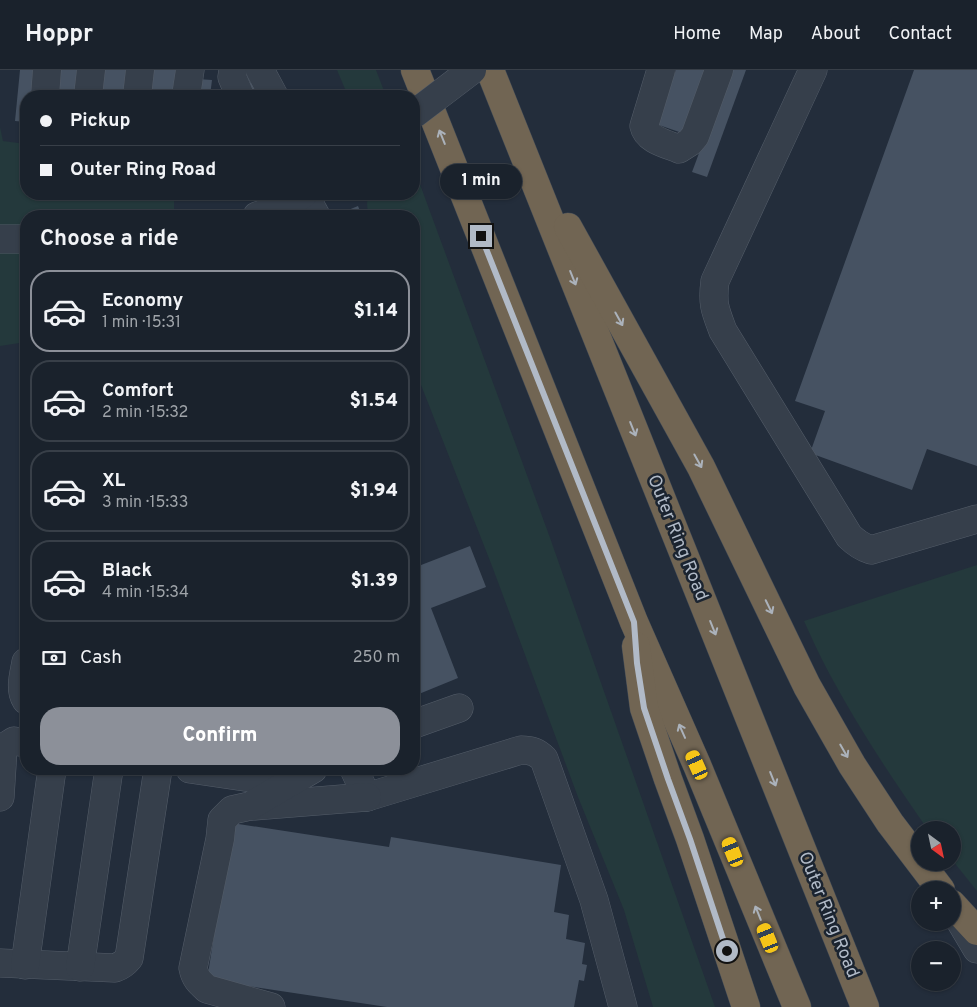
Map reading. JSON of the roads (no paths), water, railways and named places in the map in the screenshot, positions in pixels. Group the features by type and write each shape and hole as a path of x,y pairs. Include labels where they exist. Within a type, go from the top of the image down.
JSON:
{"highway":[{"path":"416,70 634,622 697,765 796,1007"},
{"name":"Outer Ring Road","path":"490,70 865,1007"},
{"path":"511,123 701,467 812,693 858,773 890,822 934,881"},
{"path":"634,622 637,663 644,708 746,1007"},
{"path":"961,914 977,931"}],"lane":[{"path":"45,90 47,70"},
{"path":"89,90 91,70"},
{"path":"138,90 140,70"},
{"path":"187,90 190,70"},
{"path":"233,70 232,77 237,90"},
{"path":"260,70 271,90"},
{"path":"420,109 472,70"},
{"path":"662,70 644,129 649,136 679,149 690,142 695,136 719,70"},
{"path":"813,70 715,281 713,296 715,311 723,331 849,536 861,547 871,550 977,519"},
{"path":"274,210 293,200"},
{"path":"0,239 20,239"},
{"path":"420,722 458,708"},
{"path":"0,797 3,749 14,741 20,742"},
{"path":"272,1007 207,988 195,977 193,968 220,839 222,820 232,810 250,806 367,797 522,750 531,750 538,753 544,759 594,900 623,1007"},
{"path":"51,775 12,964 115,968 129,958 157,775"},
{"path":"80,967 108,775"},
{"path":"231,775 286,783"},
{"path":"250,806 301,775"},
{"path":"357,775 367,797"},
{"path":"961,923 977,949"}]}
